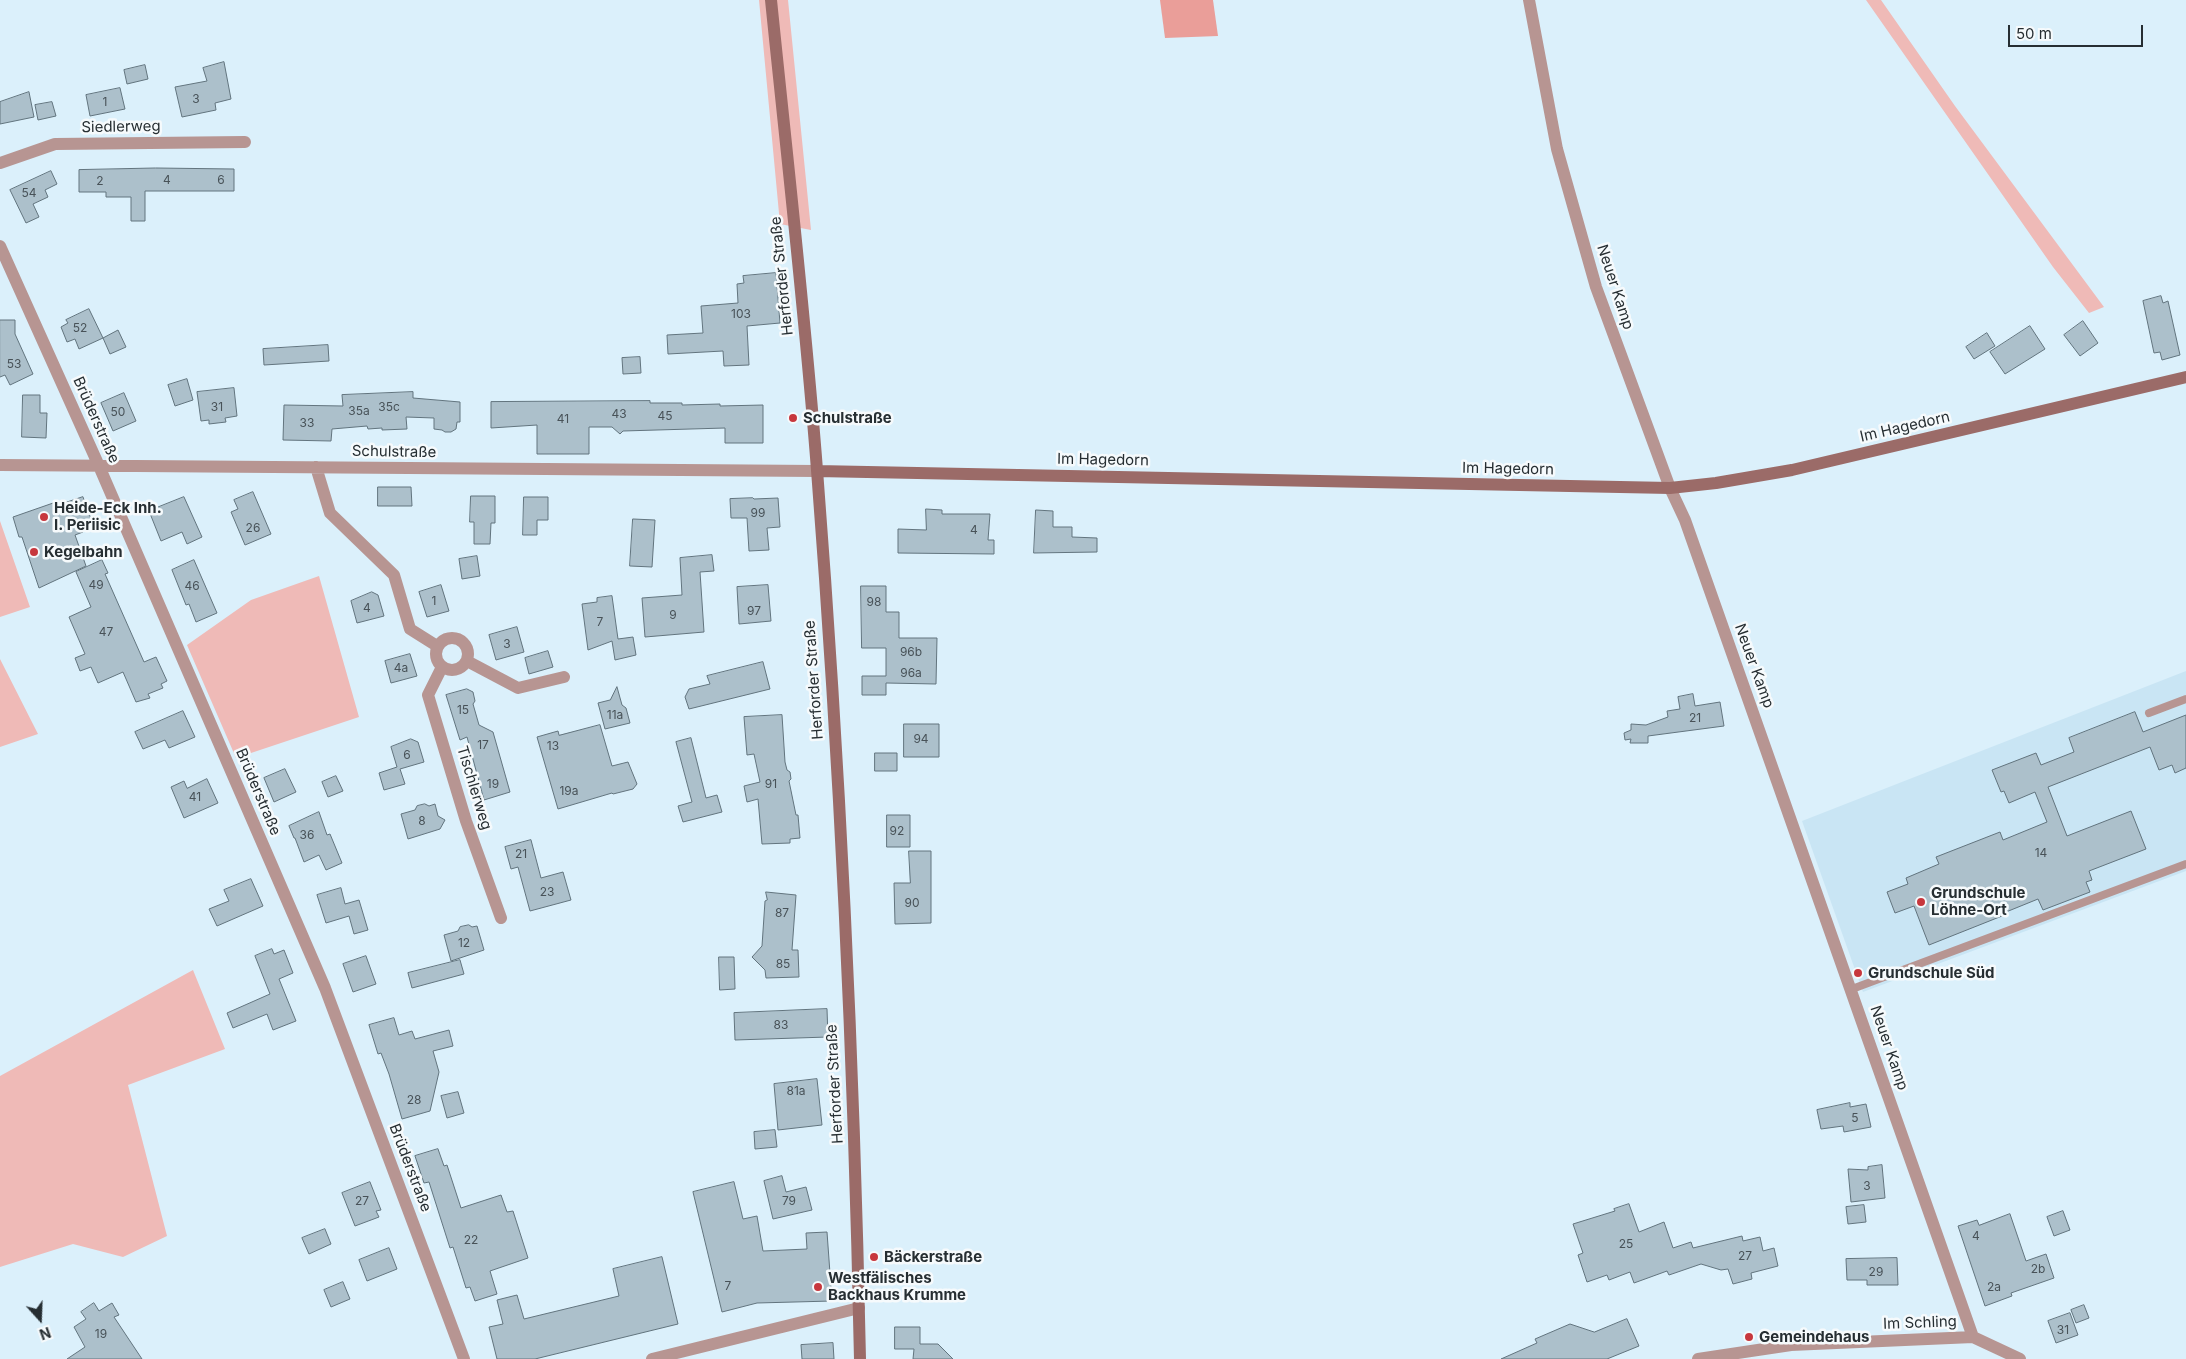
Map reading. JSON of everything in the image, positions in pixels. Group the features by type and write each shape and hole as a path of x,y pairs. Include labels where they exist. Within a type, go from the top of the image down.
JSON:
{"street":[{"name":"Herforder Straße","path":"771,0 817,471 840,829 858,1237 860,1359"},
{"name":"Neuer Kamp","path":"1529,0 1557,149 1596,286 1670,488 1685,520 1852,989 1973,1337"},
{"name":"Siedlerweg","path":"0,163 55,144 245,142"},
{"name":"Brüderstraße","path":"0,246 99,466 325,988 464,1359"},
{"name":"Im Hagedorn","path":"817,471 1670,488 1716,483 1792,470 2186,377"},
{"name":"Schulstraße","path":"0,465 817,471"},
{"path":"316,467 330,513 394,575 410,629 437,646"},
{"path":"449,637 463,641 467,646 469,654 467,661 456,670 442,667 436,658 437,646 449,637"},
{"path":"467,661 518,688 564,677"},
{"name":"Tischlerweg","path":"442,667 428,695 466,821 502,918"},
{"path":"652,1359 859,1308"},
{"name":"Im Schling","path":"1698,1359 1791,1345 1973,1337 2020,1359"}],"lane":[{"path":"2149,713 2186,699"},
{"path":"1852,989 2186,864"}],"shaded area":[{"path":"759,0 788,0 811,230 780,224"},
{"path":"1160,0 1213,0 1218,36 1165,38"},
{"path":"1866,0 1881,0 1955,106 2104,307 2089,313 2053,267"},
{"path":"0,521 30,607 0,617"},
{"path":"319,576 359,717 236,758 187,645 251,600"},
{"path":"0,659 38,734 0,747"},
{"path":"2186,671 2186,871 1863,992 1802,821"},
{"path":"193,970 225,1049 128,1085 167,1236 123,1257 73,1244 0,1267 0,1076"}],"building":[{"path":"224,62 231,99 215,103 216,110 182,117 175,87 207,81 203,68"},
{"path":"145,65 148,79 127,84 124,70"},
{"path":"120,88 125,109 90,116 86,95"},
{"path":"29,92 34,117 0,124 0,102"},
{"path":"52,102 56,116 38,120 35,105"},
{"path":"156,168 234,169 234,191 145,191 145,221 131,221 131,197 106,197 106,192 79,192 79,170"},
{"path":"51,171 57,184 45,190 48,197 33,204 39,217 26,223 10,190"},
{"path":"776,273 780,323 747,326 749,365 724,366 723,351 668,354 667,335 703,333 701,306 738,303 737,284 744,283 743,276"},
{"path":"2161,296 2163,303 2168,301 2180,355 2162,360 2160,352 2154,353 2143,301"},
{"path":"89,309 103,338 79,349 75,339 67,342 61,327 68,323 66,320"},
{"path":"0,320 15,320 15,334 33,374 10,385 5,375 0,377"},
{"path":"2083,321 2098,343 2080,356 2064,335"},
{"path":"2030,326 2045,349 2005,374 1990,352"},
{"path":"118,330 126,347 110,354 103,338"},
{"path":"1987,333 1995,346 1974,359 1966,347"},
{"path":"328,345 329,361 264,365 263,349"},
{"path":"640,357 641,373 623,374 622,358"},
{"path":"187,379 193,400 175,406 168,385"},
{"path":"234,388 237,416 225,418 226,422 209,424 209,420 201,421 197,392"},
{"path":"413,392 413,398 460,402 460,422 457,422 456,429 451,432 445,432 434,429 434,418 406,417 407,429 368,429 367,426 332,429 331,441 283,440 284,405 343,406 342,395"},
{"path":"124,393 136,421 113,431 101,403"},
{"path":"23,395 40,395 40,413 47,413 46,438 22,437"},
{"path":"650,401 650,403 682,403 682,405 763,405 763,443 725,443 725,428 623,431 620,434 612,427 589,427 589,454 537,454 537,425 491,428 491,402"},
{"path":"378,487 411,487 412,506 378,506"},
{"path":"253,492 271,534 245,545 231,512 238,509 234,500"},
{"path":"471,496 495,496 495,523 491,523 490,544 474,544 474,522 470,522"},
{"path":"83,497 91,519 80,523 83,532 75,535 86,566 39,588 22,537 19,537 13,517 56,502 57,505"},
{"path":"184,497 202,537 187,544 182,532 161,541 149,511"},
{"path":"524,497 548,497 548,520 537,520 537,535 523,535"},
{"path":"778,498 780,527 767,528 769,550 749,551 747,518 731,518 730,499"},
{"path":"926,509 942,510 942,514 990,514 988,540 994,540 994,554 898,553 898,529 926,530"},
{"path":"1036,510 1053,511 1053,527 1072,527 1072,537 1097,538 1097,552 1034,553"},
{"path":"633,519 655,520 652,567 630,566"},
{"path":"712,555 714,571 700,572 704,632 645,637 642,598 682,595 680,558"},
{"path":"477,556 480,576 462,579 459,559"},
{"path":"102,560 108,573 105,574 144,662 156,657 167,681 161,684 163,688 148,694 150,698 136,702 123,672 98,683 91,667 80,671 75,658 85,654 69,617 91,607 76,572"},
{"path":"194,560 217,613 196,622 189,604 186,605 172,570"},
{"path":"441,585 449,611 427,617 419,592"},
{"path":"768,585 771,621 739,624 737,587"},
{"path":"861,586 886,586 886,612 899,612 899,638 937,638 936,684 886,683 886,695 862,695 862,676 886,676 886,648 862,648"},
{"path":"372,592 378,595 384,616 357,623 351,601"},
{"path":"612,596 618,639 633,637 636,655 615,660 612,641 588,650 582,604 597,602 597,598"},
{"path":"517,627 524,652 496,660 489,635"},
{"path":"548,651 553,667 529,674 525,658"},
{"path":"410,654 417,676 391,683 385,661"},
{"path":"763,662 770,689 689,709 685,697 689,689 710,684 707,676"},
{"path":"617,687 630,723 605,729 598,703 610,700"},
{"path":"467,689 473,692 475,701 473,704 479,725 493,732 510,792 484,800 467,737 460,740 446,695"},
{"path":"1693,694 1695,706 1720,702 1724,726 1648,736 1648,743 1630,743 1631,739 1625,740 1624,733 1631,730 1631,724 1646,725 1668,717 1667,711 1680,709 1678,697"},
{"path":"183,711 195,737 169,748 165,740 143,749 135,732"},
{"path":"2135,712 2143,732 2186,715 2186,768 2175,773 2172,765 2159,770 2150,747 2048,787 2067,836 2131,811 2146,849 2089,871 2092,880 2086,882 2090,892 2043,910 2038,899 2006,912 2007,914 1929,945 1914,906 1895,913 1887,892 1908,884 1906,878 1939,864 1936,857 2000,832 2003,840 2047,822 2035,792 2009,803 2004,791 2001,792 1992,770 2036,753 2041,765 2074,752 2069,738"},
{"path":"782,715 785,762 787,770 790,772 791,779 789,781 796,815 798,815 800,838 790,839 790,843 762,844 758,799 747,802 744,786 760,782 754,754 747,755 744,717"},
{"path":"904,724 939,724 939,757 904,757"},
{"path":"600,725 612,766 628,762 637,784 633,789 612,793 558,809 537,737 558,731 559,735"},
{"path":"691,738 706,798 717,795 722,812 683,822 678,806 692,802 676,742"},
{"path":"411,739 418,742 424,762 400,769 405,784 384,790 379,773 397,767 391,747"},
{"path":"875,753 897,753 897,771 875,771"},
{"path":"285,769 296,792 274,802 264,778"},
{"path":"336,776 343,791 328,797 322,782"},
{"path":"207,779 218,803 184,818 171,787 184,781 187,788"},
{"path":"425,804 429,806 435,804 438,816 445,820 440,829 408,839 401,814 415,810 417,806"},
{"path":"319,812 327,835 330,834 342,863 326,870 319,855 304,862 289,826"},
{"path":"887,815 910,815 910,847 887,847"},
{"path":"531,840 541,878 563,872 571,900 530,911 518,867 511,869 505,847"},
{"path":"909,851 931,851 931,923 895,924 894,883 910,883"},
{"path":"251,879 263,906 217,926 209,909 229,901 224,890"},
{"path":"341,888 345,904 359,900 368,930 354,934 349,916 326,923 317,895"},
{"path":"766,892 796,895 792,950 798,950 799,977 766,978 765,970 752,957 762,946 765,901 767,900"},
{"path":"469,925 472,927 477,926 484,950 451,961 444,935"},
{"path":"272,949 274,954 284,950 293,973 279,979 296,1021 273,1030 267,1014 233,1028 227,1013 270,994 255,956"},
{"path":"366,956 376,984 353,992 343,964"},
{"path":"719,957 734,957 735,989 720,990"},
{"path":"460,960 464,974 412,988 408,973"},
{"path":"827,1009 828,1037 735,1040 734,1013"},
{"path":"394,1018 399,1035 412,1031 415,1039 449,1030 453,1046 433,1051 439,1072 430,1111 402,1119 389,1074 381,1053 378,1054 369,1025"},
{"path":"817,1079 822,1125 778,1130 774,1084"},
{"path":"458,1092 464,1113 447,1118 441,1096"},
{"path":"1850,1103 1850,1107 1866,1104 1871,1127 1844,1132 1843,1126 1821,1129 1817,1110"},
{"path":"775,1130 777,1147 755,1149 754,1132"},
{"path":"438,1149 444,1166 447,1165 461,1208 501,1195 507,1212 513,1211 528,1258 490,1271 497,1294 475,1301 470,1287 466,1288 453,1247 450,1248 429,1182 424,1183 415,1156"},
{"path":"1882,1165 1885,1198 1851,1202 1848,1169 1868,1170 1868,1167"},
{"path":"782,1176 786,1192 806,1187 812,1210 773,1219 764,1181"},
{"path":"370,1182 381,1210 376,1211 379,1217 355,1226 342,1193"},
{"path":"734,1182 743,1219 757,1216 763,1251 807,1249 806,1233 827,1232 832,1301 757,1303 722,1312 693,1192"},
{"path":"1629,1204 1639,1232 1664,1222 1673,1248 1691,1242 1693,1248 1742,1236 1743,1241 1760,1237 1763,1251 1774,1248 1778,1266 1751,1273 1752,1279 1733,1284 1728,1269 1721,1270 1701,1264 1669,1275 1667,1271 1634,1283 1630,1272 1609,1280 1607,1275 1587,1282 1578,1255 1583,1253 1573,1224 1615,1211 1614,1209"},
{"path":"1864,1205 1866,1222 1848,1224 1846,1207"},
{"path":"2063,1211 2070,1230 2054,1236 2047,1217"},
{"path":"2010,1214 2026,1261 2046,1254 2054,1278 2011,1293 2012,1296 1985,1306 1958,1226 1977,1220 1979,1225"},
{"path":"325,1229 331,1244 309,1254 302,1238"},
{"path":"389,1248 397,1269 367,1281 359,1260"},
{"path":"662,1257 678,1324 535,1359 497,1359 489,1327 503,1324 497,1300 517,1295 524,1319 619,1296 613,1269"},
{"path":"1897,1258 1898,1285 1867,1285 1867,1280 1847,1280 1846,1259"},
{"path":"343,1282 350,1299 331,1307 324,1290"},
{"path":"94,1303 99,1311 112,1303 119,1315 114,1317 142,1359 67,1359 85,1347 74,1327 86,1319 81,1312"},
{"path":"2084,1305 2089,1318 2076,1323 2071,1310"},
{"path":"2070,1313 2078,1335 2056,1343 2048,1321"},
{"path":"1627,1319 1639,1346 1607,1359 1501,1359 1537,1343 1535,1339 1570,1324 1594,1332"},
{"path":"895,1327 920,1327 920,1344 938,1344 953,1359 913,1359 914,1349 895,1349"},
{"path":"833,1343 834,1359 802,1359 801,1345"}],"place":[{"name":"Schulstraße","path":"793,418"},
{"name":"Heide-Eck Inh. I. Periisic","path":"44,517"},
{"name":"Kegelbahn","path":"34,552"},
{"name":"Grundschule Löhne-Ort","path":"1921,902"},
{"name":"Grundschule Süd","path":"1858,973"},
{"name":"Bäckerstraße","path":"874,1257"},
{"name":"Westfälisches Backhaus Krumme","path":"818,1287"},
{"name":"Gemeindehaus","path":"1749,1337"}]}
